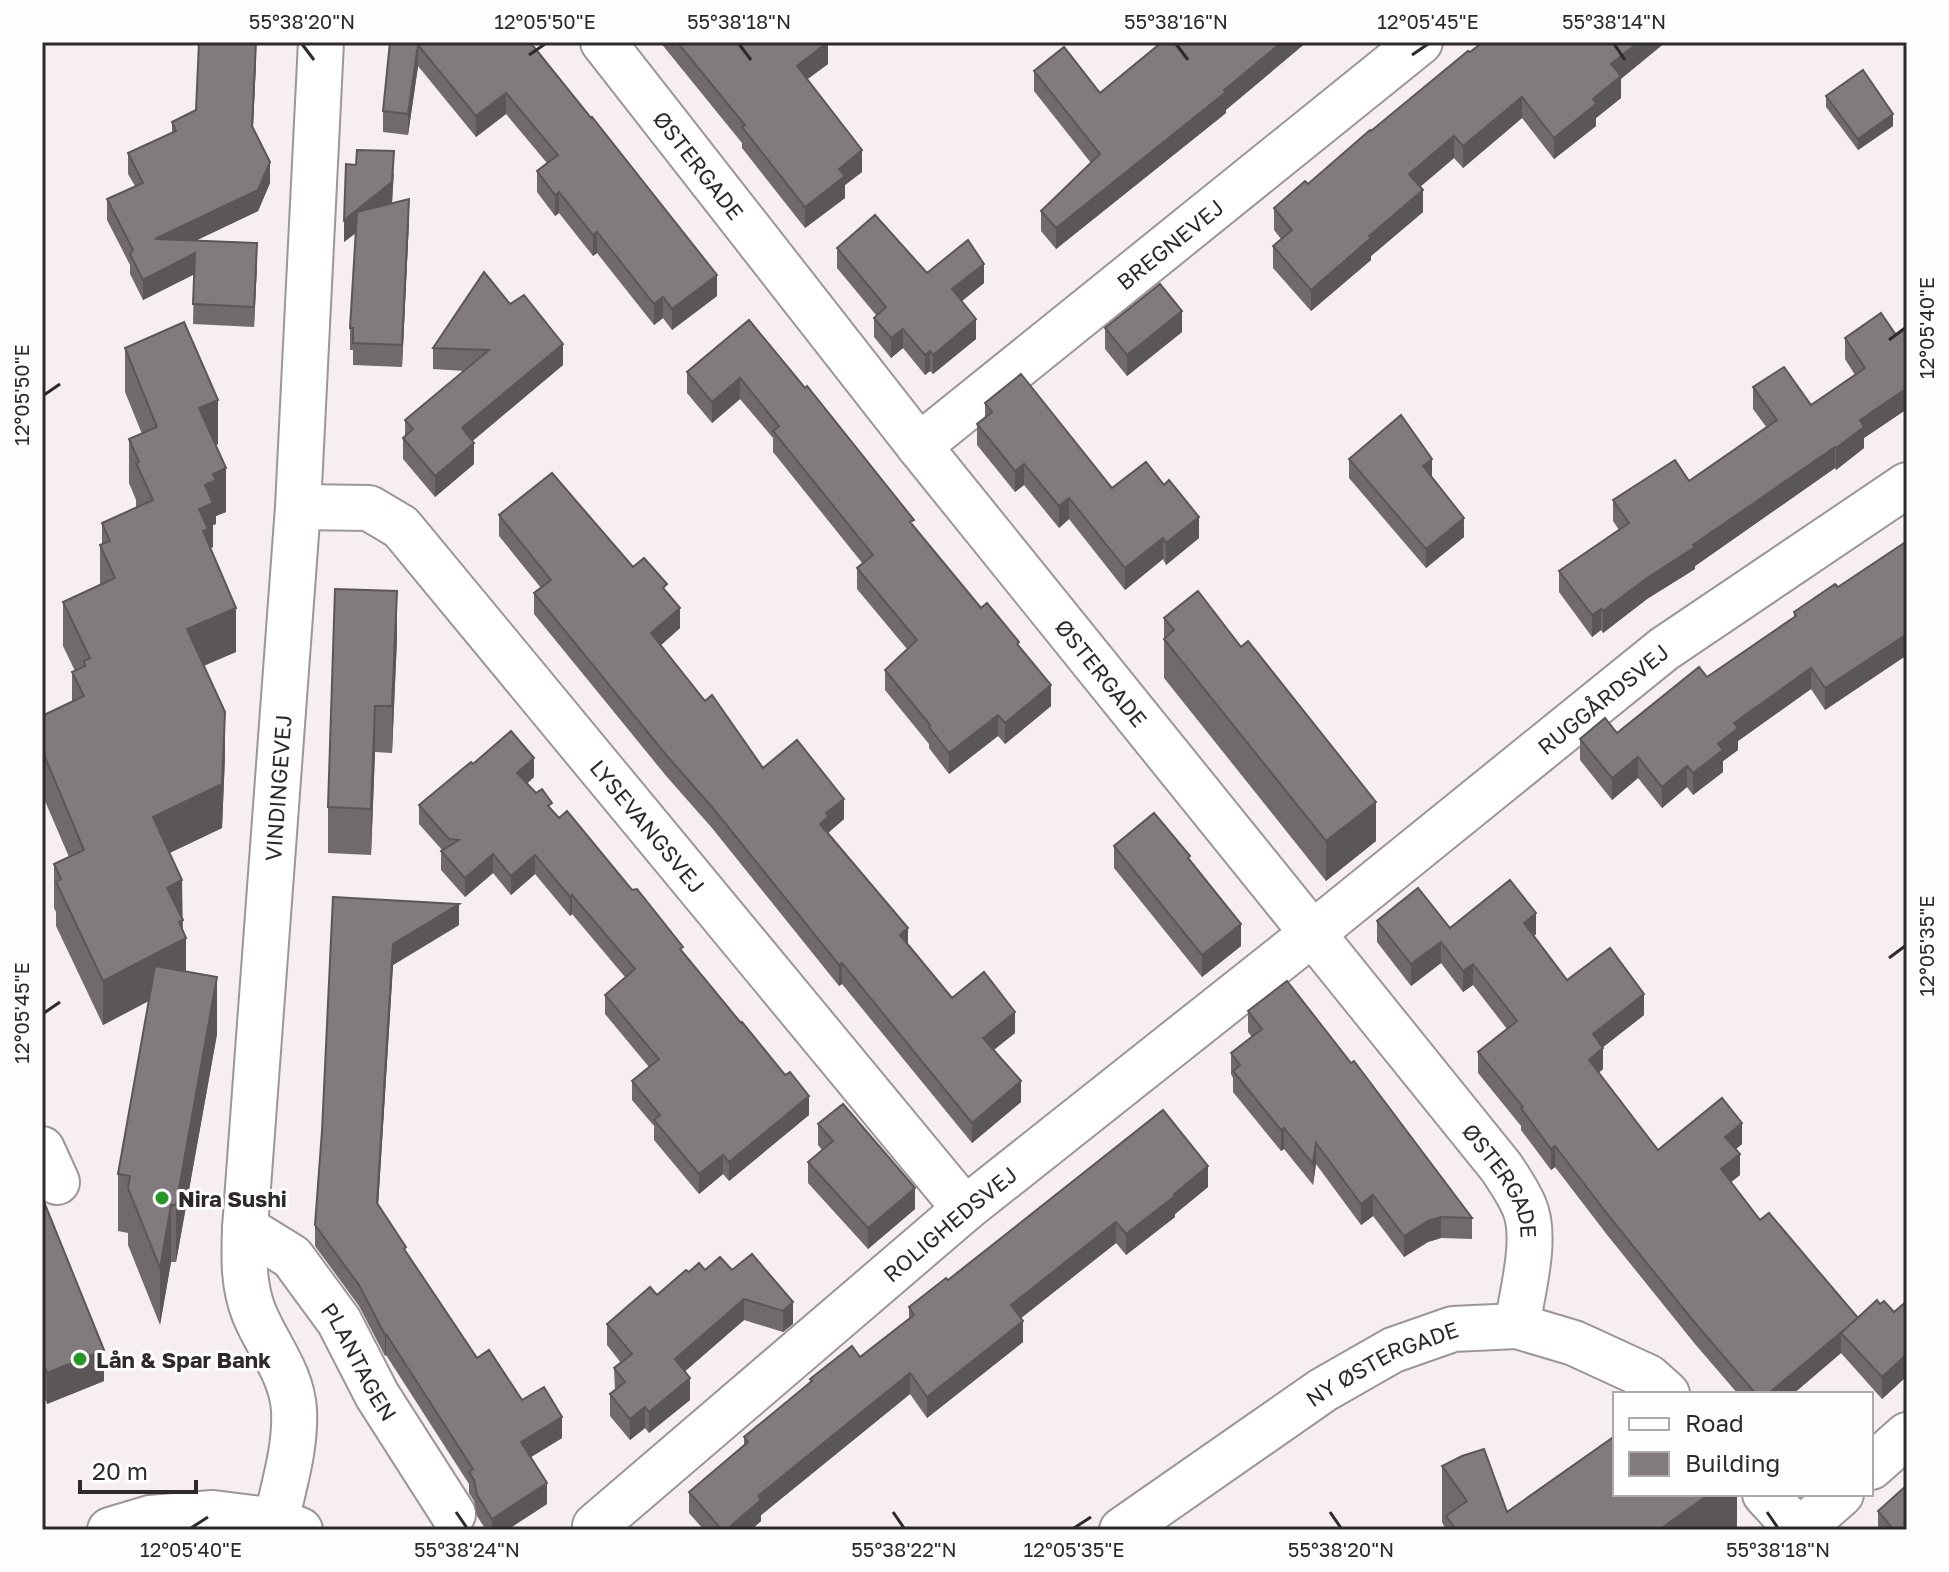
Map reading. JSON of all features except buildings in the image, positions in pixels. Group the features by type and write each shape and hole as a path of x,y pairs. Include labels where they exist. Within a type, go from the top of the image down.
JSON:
{"street":[{"name":"VINDINGEVEJ","path":"288,1525 294,1410 282,1367 255,1315 244,1270 298,507 321,42"},
{"name":"ØSTERGADE","path":"603,42 919,446 1492,1155 1526,1208 1530,1249 1517,1326"},
{"name":"BREGNEVEJ","path":"919,446 1420,42"},
{"name":"RUGGÅRDSVEJ","path":"1313,933 1664,649 1907,485"},
{"name":"LYSEVANGSVEJ","path":"298,507 369,508 401,527 965,1209"},
{"name":"ROLIGHEDSVEJ","path":"595,1526 965,1209 1313,933"},
{"name":"PLANTAGEN","path":"245,1228 292,1257 302,1270 339,1321 377,1395 453,1514"},
{"name":"NY ØSTERGADE","path":"1122,1530 1323,1390 1393,1350 1453,1329 1517,1326 1574,1343 1648,1377 1665,1392"},
{"path":"1873,1465 1907,1435"},
{"path":"1767,1496 1799,1530 1839,1496"},
{"path":"110,1530 150,1518 213,1513 288,1525"}],"place":[{"name":"Nira Sushi","path":"162,1198"},
{"name":"Lån & Spar Bank","path":"80,1359"}]}
